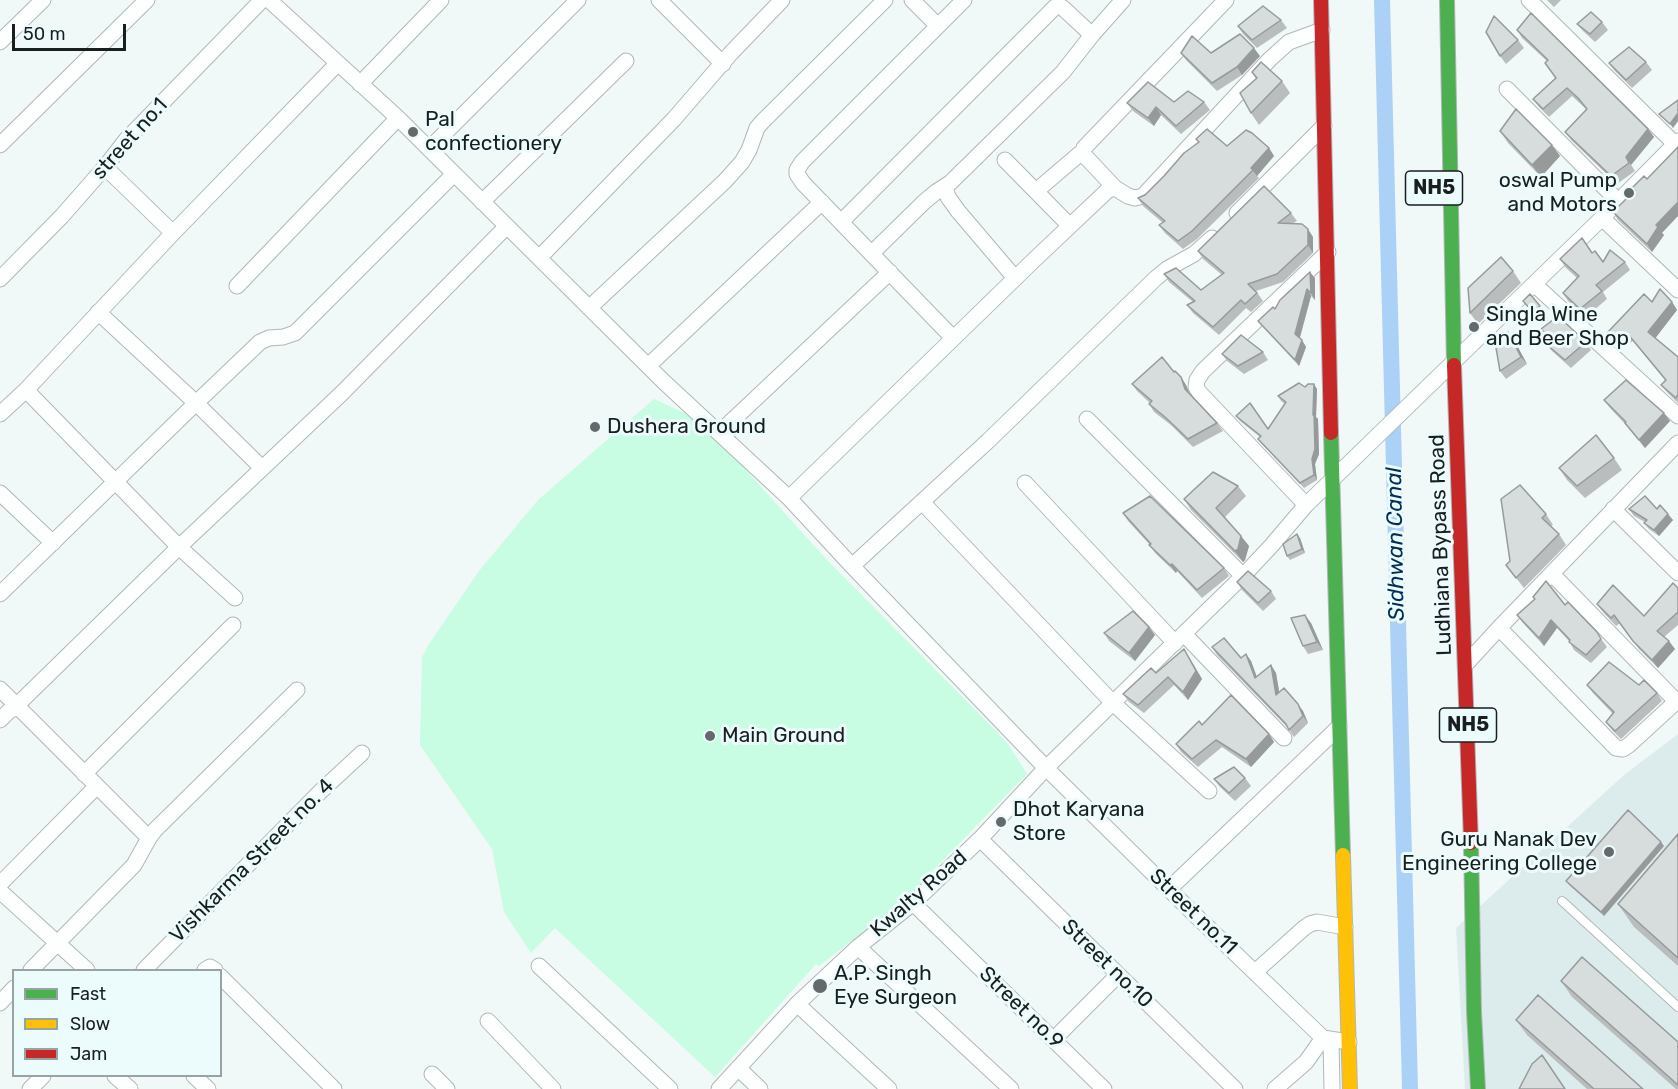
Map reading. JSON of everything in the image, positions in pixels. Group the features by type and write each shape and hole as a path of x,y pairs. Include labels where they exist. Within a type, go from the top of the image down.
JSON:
{"main road":[{"path":"1321,0 1332,481 1350,1089"},
{"name":"Ludhiana Bypass Road","path":"1447,0 1454,360 1466,664 1474,1012 1478,1089"},
{"path":"1438,370 1439,399"}],"street":[{"path":"0,42 43,0"},
{"path":"0,145 147,0"},
{"name":"street no.1","path":"0,279 62,216 126,140 262,0"},
{"path":"360,84 441,0"},
{"path":"429,149 578,0"},
{"path":"659,0 723,64"},
{"path":"589,308 725,181 742,162 762,122 885,0"},
{"path":"912,0 938,26"},
{"path":"953,338 800,179 797,170 810,154 964,0"},
{"path":"1036,191 1083,151 1226,0"},
{"path":"1528,0 1676,143"},
{"path":"539,258 674,118 775,2"},
{"path":"872,253 924,202 971,164 1063,72 1119,2"},
{"name":"Street no.11","path":"278,3 338,64 398,118 648,366 789,498 1046,768 1327,1039"},
{"path":"841,222 1055,7 1063,8 1092,35"},
{"path":"1083,151 1115,188 1128,196 1135,198 1143,196 1270,59 1289,42 1322,30"},
{"path":"482,202 626,61"},
{"path":"0,414 26,390 173,233 338,64"},
{"path":"1507,89 1618,201"},
{"path":"237,286 398,118"},
{"path":"852,566 1027,405 1156,278 1200,250 1324,126"},
{"name":"Kwalty Road","path":"719,1089 797,1004 858,947 912,903 980,839 1046,768 1243,576 1306,505 1426,388 1438,370 1454,360 1534,284 1676,143"},
{"path":"1005,159 1070,226"},
{"path":"105,167 173,233"},
{"path":"0,594 264,340 295,333 454,174"},
{"path":"945,187 948,197 958,211 1015,278"},
{"path":"789,498 1015,278 1108,190 1115,188"},
{"path":"648,366 822,202"},
{"path":"1602,218 1678,290"},
{"path":"0,720 341,394 507,226"},
{"path":"1306,505 1196,387 1203,370 1328,252"},
{"path":"719,433 890,272"},
{"path":"1534,284 1678,416"},
{"path":"98,312 262,468"},
{"path":"26,390 179,547 235,598"},
{"path":"1088,419 1243,576"},
{"path":"1466,664 1678,443"},
{"path":"1025,483 1179,638 1284,738"},
{"path":"0,493 53,543"},
{"path":"922,502 1113,703 1209,790"},
{"path":"1613,509 1678,573"},
{"path":"1499,628 1616,748 1623,749 1629,745 1677,701 1552,574"},
{"path":"84,774 233,625"},
{"path":"0,689 149,838"},
{"path":"32,969 134,865 154,830 297,690"},
{"path":"1169,889 1339,727"},
{"name":"Vishkarma Street no. 4","path":"145,969 321,791 362,753"},
{"path":"0,884 97,786"},
{"name":"Street no.10","path":"980,839 1234,1089"},
{"path":"0,891 86,969"},
{"name":"Street no.9","path":"912,903 1104,1089"},
{"path":"1255,972 1310,924 1317,922 1346,927"},
{"path":"858,947 1011,1089"},
{"path":"539,966 670,1089"},
{"path":"1054,1039 1118,975"},
{"path":"222,978 334,1089"},
{"path":"0,1003 12,990"},
{"path":"797,1004 889,1089"},
{"path":"488,1021 553,1089"},
{"path":"1327,1039 1349,1042"},
{"path":"1275,1089 1306,1062 1327,1039"},
{"path":"1327,1039 1332,1089"},
{"path":"738,1068 760,1089"},
{"path":"432,1074 447,1089"},
{"path":"30,1089 42,1077"},
{"path":"116,1077 130,1089"},
{"path":"195,1077 208,1089"}],"lane":[{"path":"1562,901 1678,1007"}],"shaded area":[{"name":"Guru Nanak Dev Engineering College","path":"1678,734 1678,1089 1465,1089 1456,928 1624,775"}],"green space":[{"name":"Main Ground","path":"654,399 687,414 737,460 826,559 1008,744 1027,774 903,901 819,966 816,964 715,1077 555,928 531,953 504,912 492,849 420,745 422,657 429,644 479,571 538,500"}],"building":[{"path":"1263,6 1281,20 1252,40 1238,26"},
{"path":"1591,12 1602,22 1590,34 1577,24"},
{"path":"1531,13 1648,129 1626,157 1629,163 1611,176 1565,132 1587,109 1578,98 1567,88 1543,109 1533,99 1556,78 1545,63 1548,60 1517,30"},
{"path":"1494,16 1518,40 1500,56 1486,32"},
{"path":"1240,34 1254,48 1237,67 1212,83 1181,53 1192,36 1211,53"},
{"path":"1629,47 1646,62 1626,80 1609,63"},
{"path":"1261,62 1282,81 1251,113 1240,93 1257,78 1252,72"},
{"path":"1148,82 1174,102 1188,91 1204,102 1176,126 1156,107 1148,118 1127,103"},
{"path":"1678,100 1678,113 1670,124 1659,114"},
{"path":"1516,109 1552,145 1532,165 1500,131"},
{"path":"1207,129 1227,146 1246,130 1269,148 1251,168 1253,170 1192,231 1178,241 1159,225 1165,221 1138,198 1145,195 1184,153 1199,142 1196,139"},
{"path":"1678,147 1678,202 1656,225 1658,227 1647,244 1613,212 1635,190 1632,188 1644,176 1647,179"},
{"path":"1264,186 1291,213 1278,223 1302,224 1308,229 1308,245 1277,274 1248,284 1257,293 1245,304 1241,300 1213,327 1187,305 1195,301 1164,274 1176,268 1201,290 1224,273 1198,251"},
{"path":"1582,238 1592,253 1595,251 1603,262 1610,250 1625,262 1596,285 1602,291 1580,309 1563,293 1579,276 1560,259"},
{"path":"1501,257 1513,271 1470,313 1468,288"},
{"path":"1310,272 1311,293 1307,289 1295,334 1302,340 1295,360 1258,321 1273,307 1275,309 1280,300"},
{"path":"1660,289 1672,302 1648,332 1678,357 1678,394 1676,398 1661,385 1666,380 1627,333 1617,342 1607,333 1644,294 1652,302"},
{"path":"1530,294 1540,306 1533,312 1523,301"},
{"path":"1558,316 1586,342 1565,360 1546,344 1550,338 1541,329"},
{"path":"1508,332 1521,357 1500,371 1495,342"},
{"path":"1241,335 1263,352 1238,366 1222,354"},
{"path":"1162,357 1181,377 1185,389 1217,423 1188,439 1149,404 1152,401 1132,384"},
{"path":"1626,380 1664,413 1639,440 1626,422 1604,400"},
{"path":"1299,383 1305,387 1308,384 1314,384 1315,449 1312,459 1314,475 1300,483 1258,439 1261,436 1236,416 1250,403 1268,429 1286,402 1278,396"},
{"path":"1596,435 1614,458 1577,486 1559,468"},
{"path":"1213,472 1238,486 1216,508 1241,536 1238,549 1235,551 1184,499"},
{"path":"1520,485 1546,514 1542,518 1559,534 1516,578 1506,565 1510,561 1501,499"},
{"path":"1150,496 1224,568 1197,590 1172,564 1170,565 1149,545 1151,544 1123,513"},
{"path":"1645,496 1657,509 1660,505 1668,514 1654,530 1644,523 1647,520 1629,509"},
{"path":"1297,534 1302,549 1287,556 1283,544"},
{"path":"1248,571 1271,591 1258,603 1237,582"},
{"path":"1546,581 1565,605 1568,602 1601,639 1586,655 1569,642 1570,640 1551,620 1539,638 1517,615 1535,599 1533,597"},
{"path":"1673,583 1678,588 1678,612 1657,631 1669,641 1652,660 1633,641 1614,615 1611,618 1597,604 1613,585 1644,616"},
{"path":"1133,611 1149,627 1129,653 1104,633"},
{"path":"1305,615 1317,642 1303,646 1291,618"},
{"path":"1224,638 1241,658 1246,654 1255,678 1271,665 1276,695 1284,688 1298,704 1303,716 1289,730 1286,724 1212,647"},
{"path":"1184,649 1196,671 1183,692 1168,677 1138,705 1123,694 1151,668 1156,673"},
{"path":"1609,662 1639,685 1644,680 1657,693 1615,731 1606,722 1614,712 1587,685"},
{"path":"1231,695 1269,734 1246,759 1216,740 1192,759 1176,744 1199,721 1202,725"},
{"path":"1234,767 1245,778 1229,793 1214,779"},
{"path":"1628,810 1661,842 1601,912 1566,881"},
{"path":"1678,834 1678,958 1618,904"},
{"path":"1582,957 1678,1042 1678,1085 1561,981"},
{"path":"1538,995 1643,1089 1594,1089 1516,1020"},
{"path":"1542,1055 1565,1089 1519,1089 1532,1064"}],"waterway":[{"name":"Sidhwan Canal","path":"1382,0 1410,1089"}],"traffic: fast":[{"path":"1447,0 1454,365"},
{"path":"1331,433 1343,855"},
{"path":"1471,843 1474,1012 1478,1089"}],"traffic: slow":[{"path":"1343,855 1350,1089"}],"traffic: jam":[{"path":"1321,0 1331,433"},
{"path":"1454,365 1471,843"}],"place":[{"name":"Pal confectionery","path":"413,132"},
{"name":"oswal Pump and Motors","path":"1629,193"},
{"name":"Singla Wine and Beer Shop","path":"1474,327"},
{"name":"Dushera Ground","path":"595,427"},
{"name":"Main Ground","path":"710,736"},
{"name":"Dhot Karyana Store","path":"1001,822"},
{"name":"Guru Nanak Dev Engineering College","path":"1609,852"},
{"name":"A.P. Singh Eye Surgeon","path":"820,986"}]}
